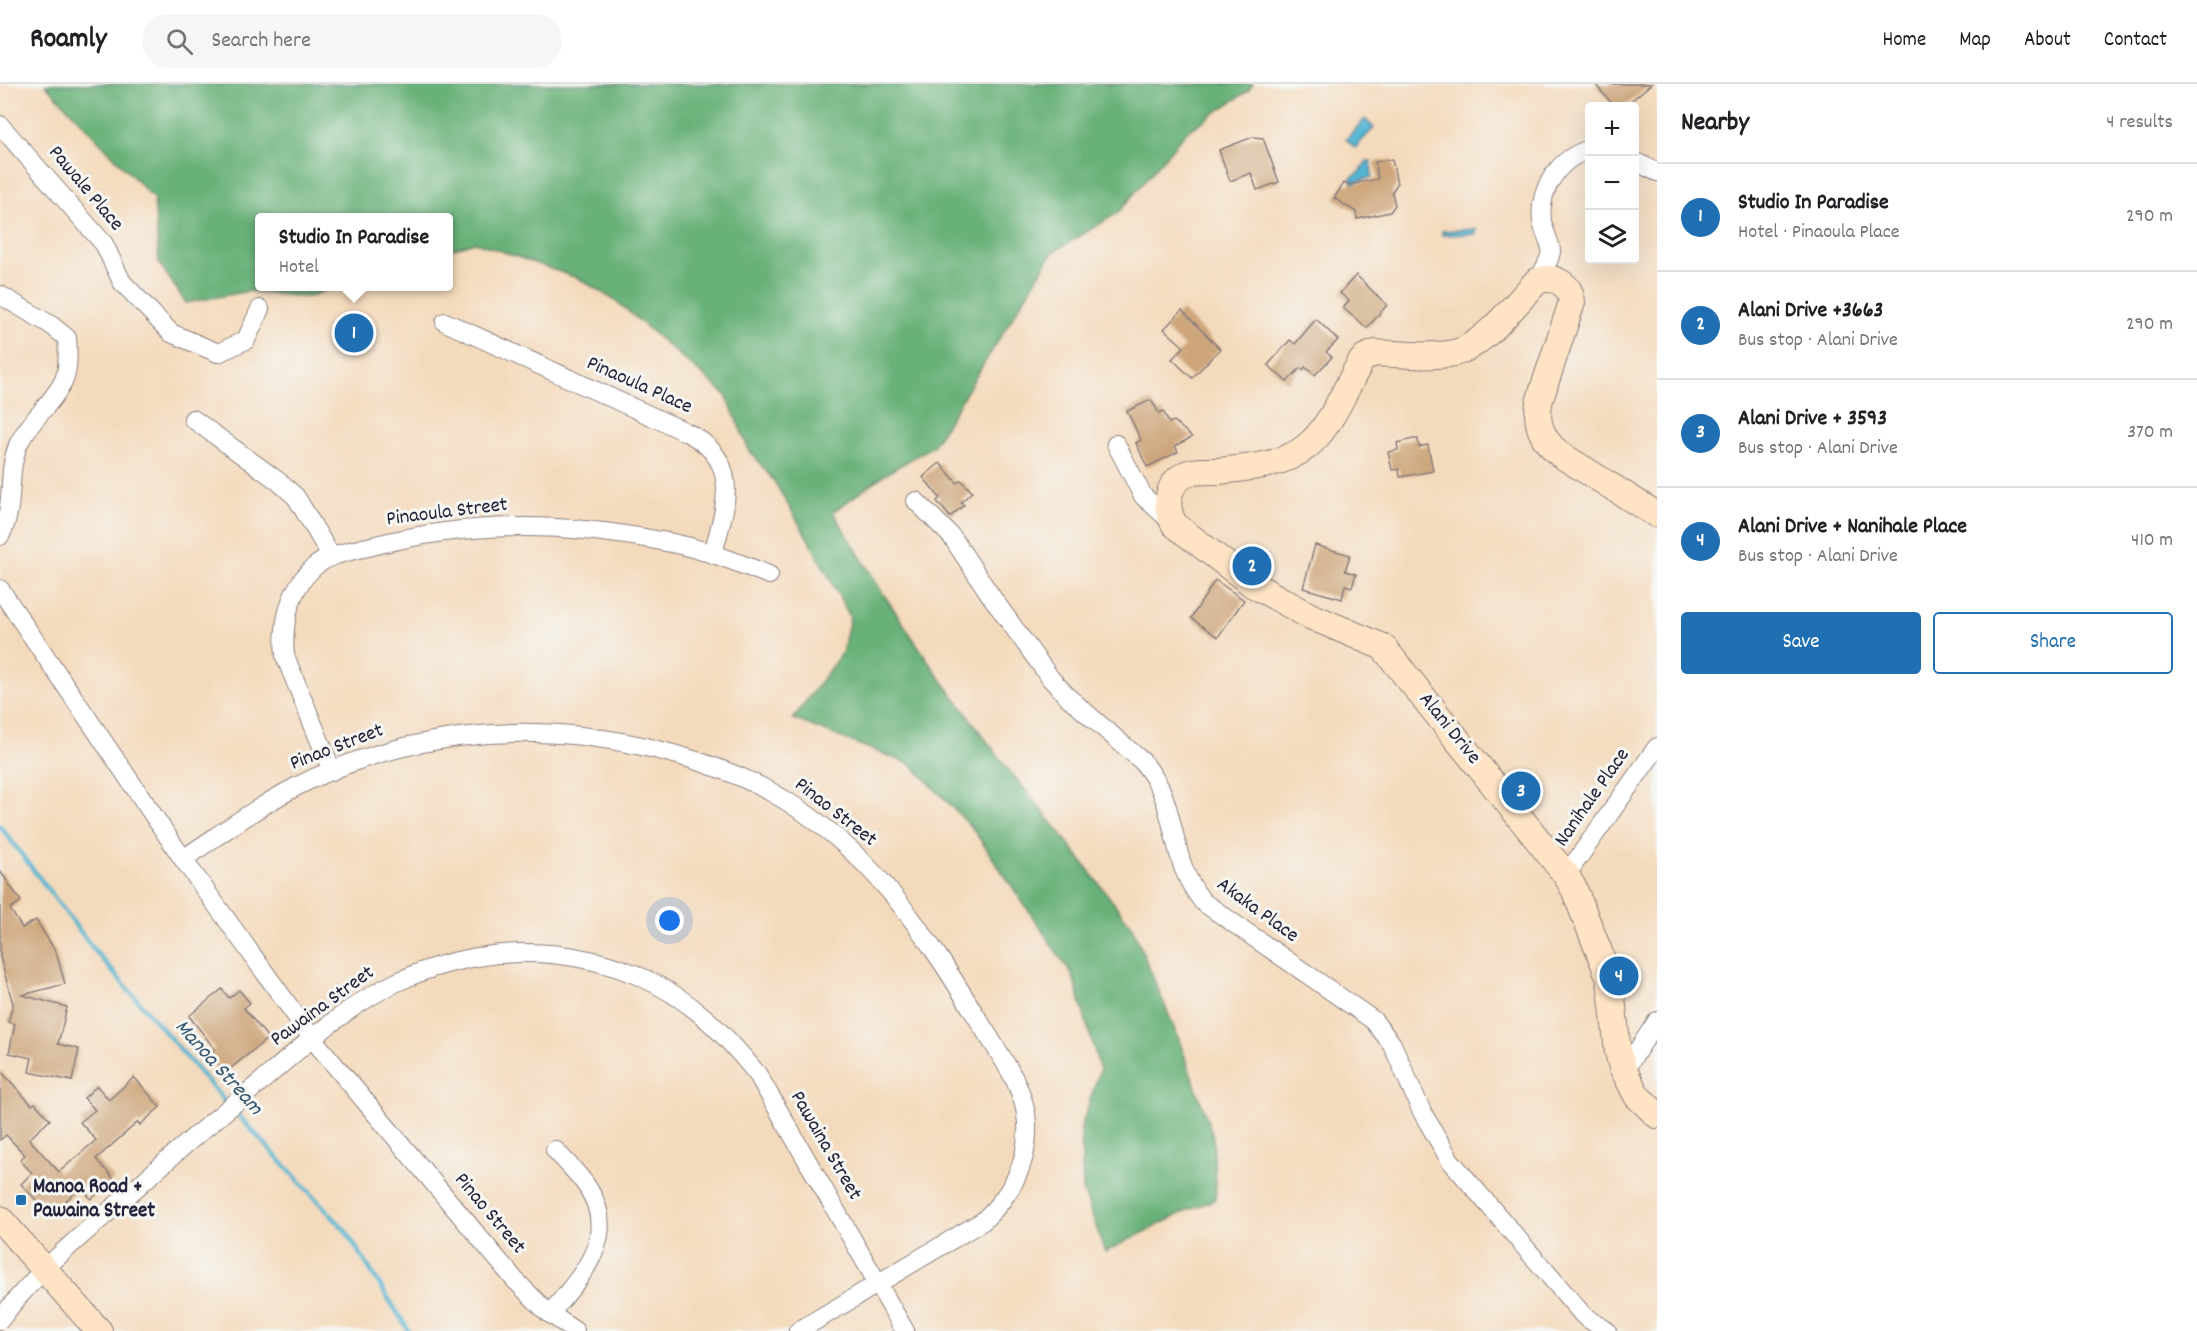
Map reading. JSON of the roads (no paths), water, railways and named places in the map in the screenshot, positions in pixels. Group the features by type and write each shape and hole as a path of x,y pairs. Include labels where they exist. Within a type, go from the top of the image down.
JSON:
{"street":[{"name":"Pawale Place","path":"0,124 104,244 122,282 171,333 218,353 246,340 260,309"},
{"path":"1175,525 1169,512 1168,498 1173,486 1183,476 1192,472 1240,469 1273,462 1306,448 1323,431 1365,357 1375,353 1443,355 1461,351 1478,343 1537,281 1546,266 1551,249 1542,221 1545,192 1560,167 1575,155 1585,151"},
{"path":"1639,163 1657,172"},
{"path":"1537,281 1548,279 1562,283 1569,292 1572,302 1540,399 1538,413 1542,434 1550,446 1561,455 1657,515"},
{"path":"0,295 51,325 67,338 68,352 64,380 18,445 13,468 9,517 0,536"},
{"name":"Pinaoula Place","path":"445,322 702,441 720,462 727,489 725,507 713,553"},
{"path":"193,419 278,481 296,497 331,556"},
{"name":"Alani Drive","path":"1116,444 1143,496 1175,525 1252,584 1310,616 1383,647 1566,875 1574,889 1610,979 1618,1052 1624,1071 1637,1096 1657,1115"},
{"name":"Akaka Place","path":"916,501 952,537 1004,615 1051,678 1069,698 1143,762 1150,771 1161,790 1177,854 1192,889 1203,902 1373,1020 1392,1044 1422,1112 1450,1160 1584,1316 1607,1331"},
{"name":"Pinaoula Street","path":"332,771 285,656 284,642 287,615 297,589 314,568 331,556 413,536 496,526 580,528 663,541 713,553 769,575"},
{"name":"Pinao Street","path":"0,588 183,859 312,1038 515,1280 550,1314 575,1331"},
{"name":"Pinao Street","path":"183,859 256,810 332,771 405,747 469,736 534,733 598,738 690,759 744,778 794,805 853,852 910,914 933,947 1014,1079 1025,1108 1027,1123 1025,1154 1021,1169 1006,1198 983,1221 798,1331"},
{"name":"Nanihale Place","path":"1566,875 1657,747"},
{"name":"Pawaina Street","path":"0,1320 44,1268 206,1126 312,1038 360,1003 395,982 433,967 473,956 513,952 554,953 594,960 633,974 669,992 703,1016 732,1043 758,1075 905,1331"},
{"path":"1624,1071 1657,1021"},
{"path":"550,1314 591,1262 599,1239 600,1226 596,1207 588,1189 555,1150"},
{"path":"0,1219 99,1331"}],"water":[{"path":"1365,119 1374,128 1355,148 1346,139"},
{"path":"1367,161 1371,161 1372,177 1352,183 1351,178 1360,172"},
{"path":"1476,229 1476,234 1442,235 1442,231"}],"waterway":[{"name":"Manoa Stream","path":"0,826 95,951 228,1105"},
{"name":"Manoa Stream","path":"234,1111 345,1230 409,1331"}],"place":[{"name":"Studio In Paradise","path":"354,333"},
{"name":"Alani Drive +3663","path":"1252,566"},
{"name":"Alani Drive + 3593","path":"1521,791"},
{"name":"Alani Drive + Nanihale Place","path":"1619,976"},
{"name":"Manoa Road + Pawaina Street","path":"21,1200"}]}
